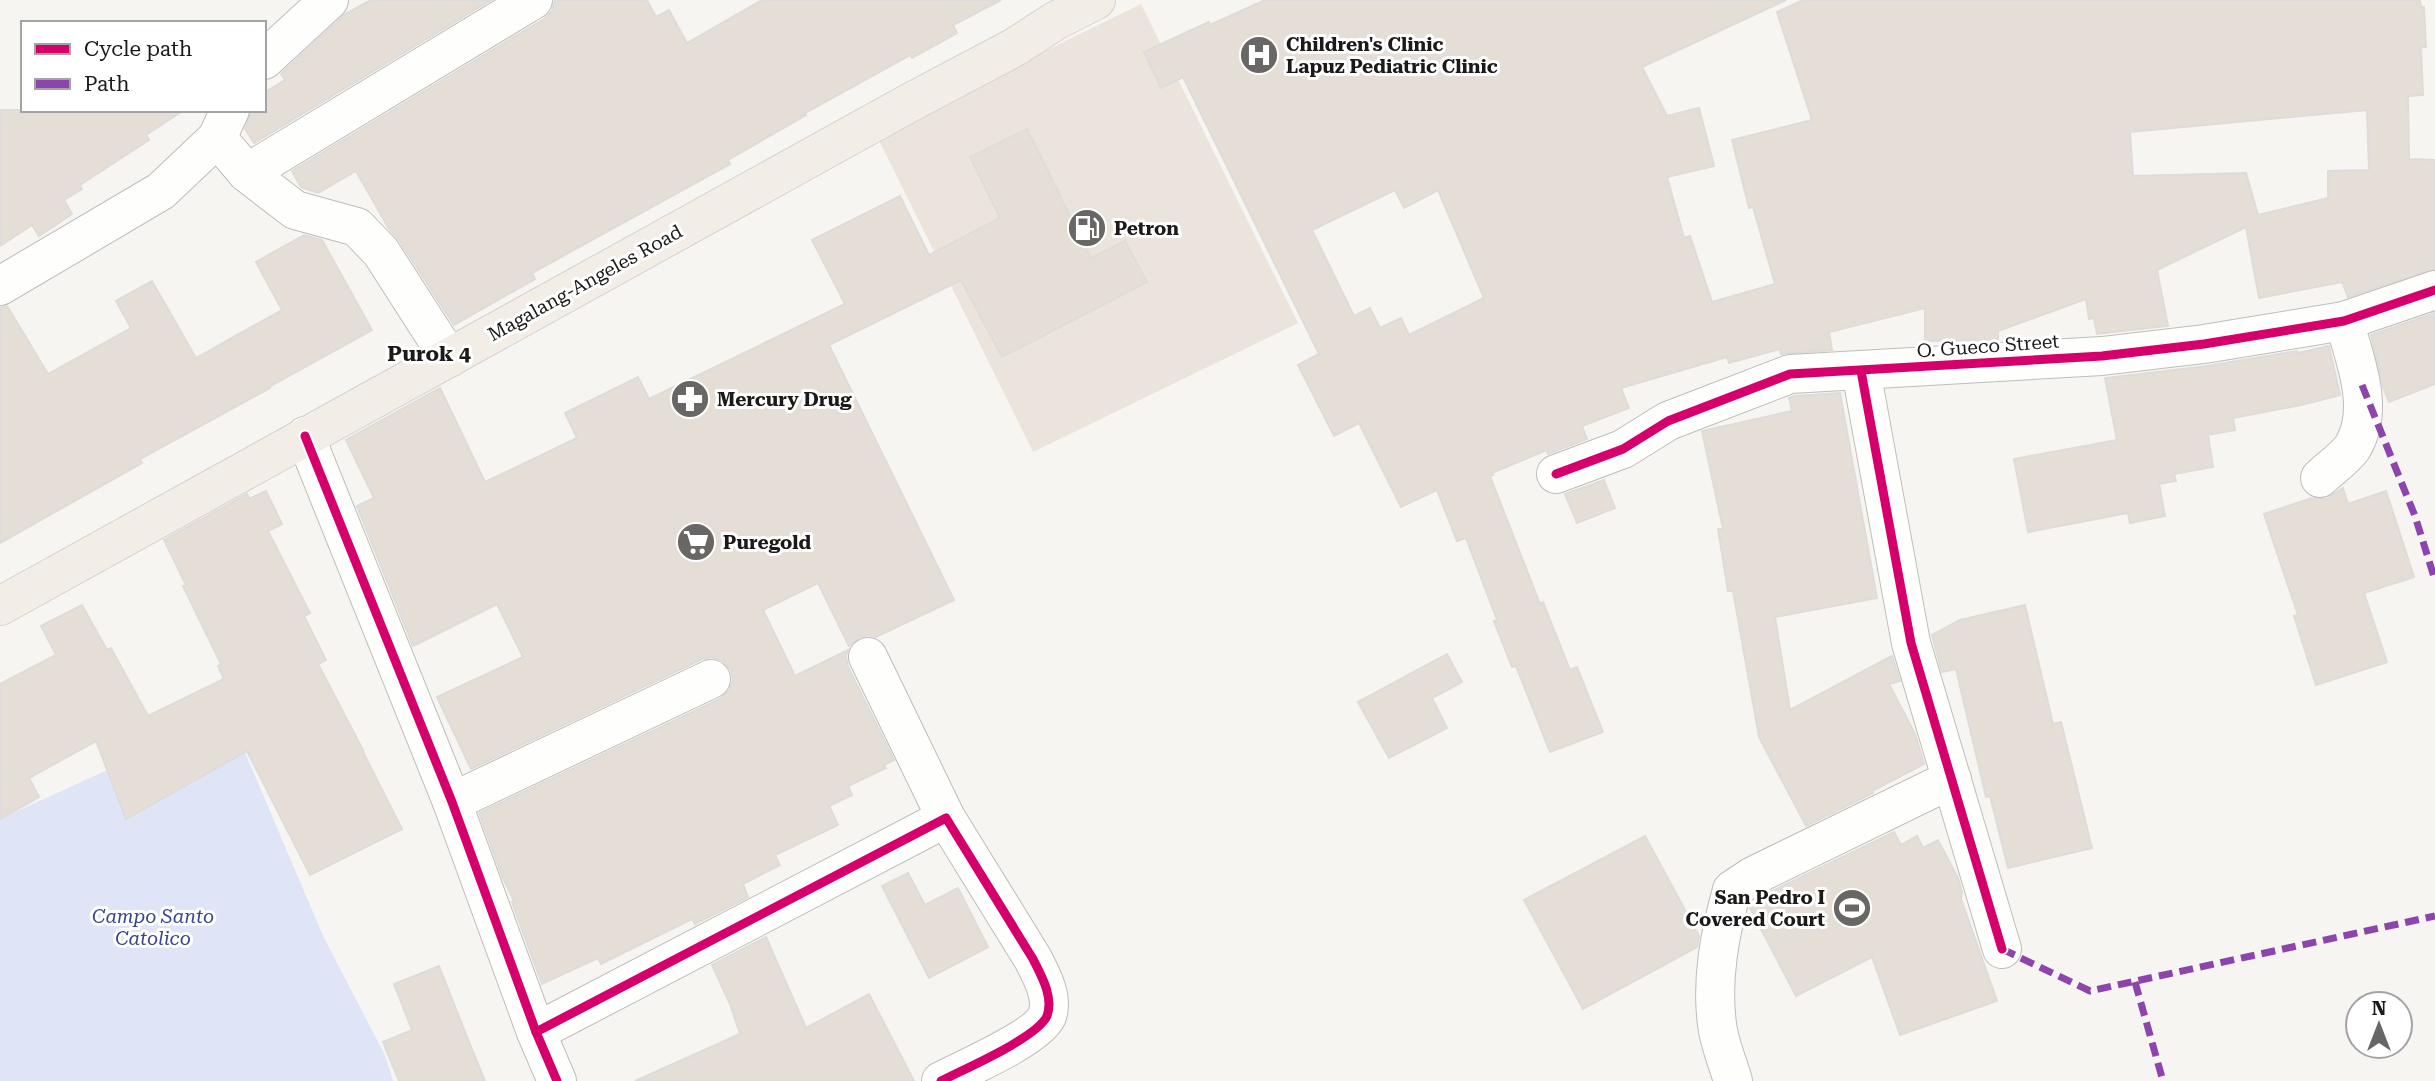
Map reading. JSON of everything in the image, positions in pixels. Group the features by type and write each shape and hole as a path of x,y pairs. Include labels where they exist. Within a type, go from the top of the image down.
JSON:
{"main road":[{"name":"Magalang-Angeles Road","path":"0,606 911,102 1016,47 1050,11 1096,0"}],"street":[{"path":"266,58 329,0"},
{"path":"247,173 533,0"},
{"path":"0,286 161,191 224,124 247,173 295,210 358,227 381,251 449,358"},
{"name":"O. Gueco Street","path":"1556,474 1623,449 1668,421 1790,374 2102,356 2204,344 2344,321 2435,289"},
{"path":"2320,478 2351,449 2361,424 2362,385 2344,321"},
{"path":"1861,371 1911,643 2001,949"},
{"path":"305,436 452,802 536,1032 557,1081"},
{"path":"868,657 947,818 1033,959 1043,980 1048,1005 1046,1016 1033,1032 941,1081"},
{"path":"452,802 711,679"},
{"path":"1733,1081 1717,1025 1716,984 1720,934 1732,890 1753,876 1952,779"},
{"path":"536,1032 947,818"}],"shaded area":[{"name":"Petron","path":"1141,4 1298,323 1033,452 876,134"}],"green space":[{"name":"Campo Santo Catolico","path":"219,719 241,743 324,938 385,1055 393,1081 0,1081 0,819"}],"building":[{"path":"371,0 491,0 254,143 245,129 250,112 266,112 266,92 285,80 281,74 345,14"},
{"path":"555,0 647,0 656,17 669,10 687,43 762,0 1001,0 953,25 957,33 912,58 910,55 805,113 806,115 728,160 730,164 532,273 535,279 454,325 399,240 389,229 356,171 318,193 301,187 292,171 544,19 552,11"},
{"path":"1265,0 1786,0 1642,67 1667,116 1699,108 1714,166 1667,177 1684,238 1690,236 1712,302 1775,284 1753,207 1749,208 1732,140 1812,120 1777,12 1803,0 2420,0 2421,7 2424,7 2426,47 2421,47 2423,95 2408,96 2409,159 2435,160 2435,269 2348,297 2342,282 2259,298 2246,227 2157,270 2168,326 2097,334 2094,318 2089,319 2086,299 1998,331 1998,340 1925,341 1925,308 1829,332 1832,350 1781,354 1780,349 1729,363 1727,357 1621,388 1629,408 1582,426 1587,439 1548,454 1547,450 1490,476 1540,604 1543,602 1570,670 1577,667 1603,732 1550,752 1516,666 1512,667 1466,538 1457,541 1437,490 1401,507 1359,423 1334,436 1298,365 1319,354 1183,77 1161,88 1144,52 1209,22 1210,25","holes":["2367,110 2369,170 2328,171 2328,198 2258,215 2246,173 2133,176 2130,132","1395,190 1404,208 1438,190 1484,298 1409,335 1401,318 1380,328 1370,308 1354,316 1312,230"]},
{"path":"0,110 181,112 146,135 149,140 80,185 82,189 64,200 72,214 39,236 32,225 0,246"},
{"path":"1027,129 1091,258 1125,241 1147,282 1002,357 961,280 829,345 954,600 876,637 859,637 849,646 818,583 763,610 795,676 848,650 848,667 894,760 884,765 886,768 848,786 852,795 829,806 838,825 775,855 780,865 743,884 748,897 695,924 692,919 601,964 598,958 542,984 512,902 514,901 479,813 720,699 729,691 733,680 731,670 723,661 712,657 702,659 471,769 437,697 523,657 497,604 413,646 357,506 374,498 346,440 440,388 485,482 577,438 565,413 638,377 649,399 845,304 812,240 900,196 929,255 1000,218 970,157"},
{"path":"304,235 322,240 372,330 140,459 142,463 0,543 0,308 7,306 48,374 131,328 116,301 152,281 196,358 282,310 256,262"},
{"path":"2435,313 2435,384 2389,402 2371,335"},
{"path":"2329,346 2340,395 2233,418 2235,430 2208,435 2213,467 2174,474 2176,481 2159,484 2165,516 2130,523 2128,513 2028,532 2014,459 2117,440 2105,378 2207,366 2297,351 2298,353"},
{"path":"1840,393 1877,598 1775,617 1790,710 1892,656 1900,681 1889,684 1915,734 1924,764 1806,826 1759,737 1733,591 1728,591 1718,529 1723,529 1702,431 1792,411 1789,398 1795,396"},
{"path":"1604,480 1615,508 1577,523 1565,494"},
{"path":"2343,488 2348,504 2386,491 2414,577 2364,593 2387,662 2316,685 2294,616 2298,615 2264,514 2312,498 2326,499"},
{"path":"266,491 282,524 268,531 310,613 304,616 326,660 318,664 402,829 310,875 247,751 126,819 96,741 29,778 39,797 0,819 0,684 56,655 41,626 82,605 107,650 111,648 148,716 224,679 218,666 221,664 164,540 247,494 249,499"},
{"path":"2025,605 2053,724 2061,722 2092,848 2008,868 1990,796 1986,797 1956,669 1942,672 1932,635 1960,620"},
{"path":"1447,654 1462,682 1432,698 1447,728 1389,758 1358,702"},
{"name":"San Pedro I Covered Court","path":"1894,832 1901,845 1917,836 1923,848 1938,840 1958,878 1961,899 1997,1001 1900,1035 1872,957 1796,996 1750,908 1751,904 1764,895"},
{"path":"1645,836 1699,936 1697,947 1583,1009 1524,900"},
{"path":"908,873 925,905 958,888 988,947 929,978 882,886"},
{"path":"766,937 806,1028 869,994 914,1081 635,1081 740,1034 712,965"},
{"path":"439,966 485,1081 399,1081 383,1042 412,1030 394,984"}],"marked path":[{"path":"2362,385 2415,516 2435,580"},
{"path":"2002,949 2090,991 2435,916"},
{"path":"2135,982 2163,1081"}],"cycle path":[{"path":"1556,474 1623,449 1668,421 1790,374 2102,356 2204,344 2344,321 2435,290"},
{"path":"1861,371 1911,643 2002,949"},
{"path":"305,436 452,802 536,1032 557,1081"},
{"path":"536,1032 946,818 1033,959 1046,986 1049,1009 1041,1025 1029,1034 941,1081"}],"place":[{"name":"Children's Clinic Lapuz Pediatric Clinic","path":"1259,55"},
{"name":"Petron","path":"1087,228"},
{"name":"Mercury Drug","path":"690,399"},
{"name":"Puregold","path":"696,542"},
{"name":"San Pedro I Covered Court","path":"1852,908"}],"district":[{"name":"Purok 4","path":"429,354"}]}
